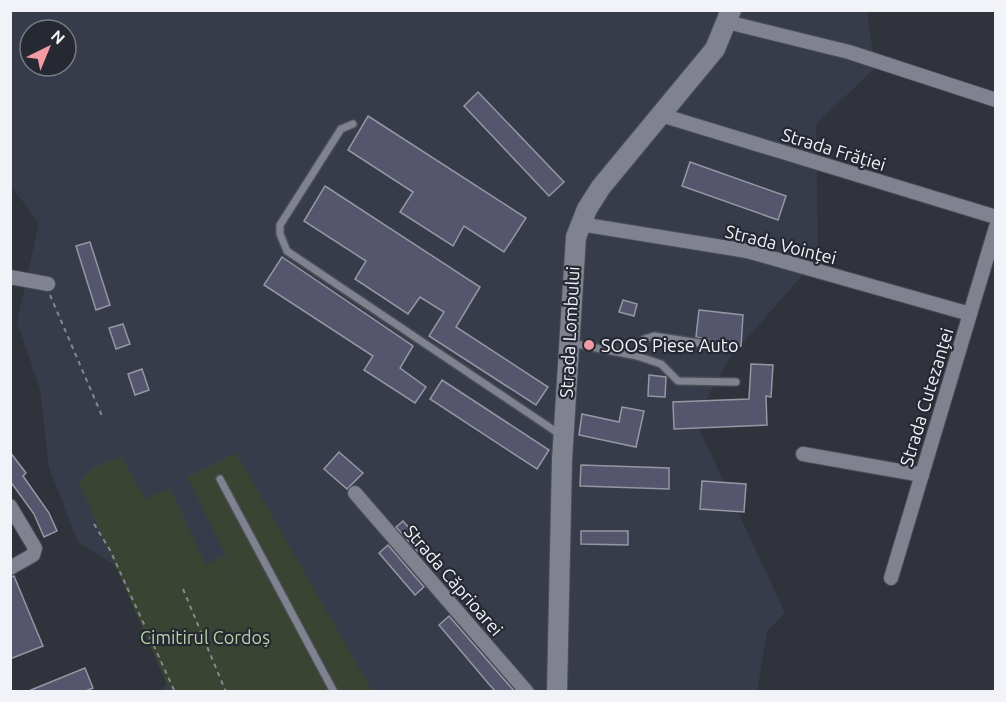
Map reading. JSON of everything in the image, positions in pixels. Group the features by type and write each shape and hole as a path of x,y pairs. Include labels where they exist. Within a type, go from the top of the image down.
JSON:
{"street":[{"path":"729,16 996,100"},
{"name":"Strada Lombului","path":"556,692 564,437 574,256 580,224 601,187 715,49 729,16"},
{"name":"Strada Frăției","path":"661,114 996,217"},
{"name":"Strada Voinței","path":"580,224 747,250 970,314"},
{"name":"Strada Cutezanței","path":"891,578 996,227"},
{"path":"10,277 48,284"},
{"path":"803,454 922,475"},
{"name":"Strada Căprioarei","path":"355,493 527,692"},
{"path":"10,506 35,548 33,555 10,568"}],"lane":[{"path":"353,124 341,129 280,225 280,234 287,251 564,437"},
{"path":"637,356 644,339 654,336 726,347"},
{"path":"569,343 637,356 661,364 678,381 736,382"},
{"path":"220,479 334,692"}],"path":[{"path":"48,284 50,298 102,416"},
{"path":"94,524 110,550 175,692"},
{"path":"183,588 226,692"}],"shaded area":[{"path":"10,11 867,11 875,68 816,124 818,257 729,359 695,420 785,613 767,631 757,691 160,691 211,641 132,576 78,542 49,468 40,389 17,322 39,223 11,186"}],"green space":[{"name":"Cimitirul Cordoș","path":"236,453 372,691 170,691 79,483 93,468 121,456 145,499 170,488 206,565 225,555 281,667 187,477"}],"building":[{"path":"478,92 564,182 549,196 464,106"},
{"path":"368,116 526,218 504,252 464,226 453,246 400,212 413,192 348,150"},
{"path":"690,162 786,196 778,220 682,186"},
{"path":"325,186 480,287 456,327 548,387 536,405 429,336 444,312 420,297 408,314 355,279 366,261 304,221"},
{"path":"90,242 110,305 96,310 76,246"},
{"path":"282,257 413,346 400,368 426,387 415,403 364,370 373,356 264,285"},
{"path":"623,300 637,304 634,316 619,312"},
{"path":"699,310 743,315 741,346 696,337"},
{"path":"123,324 130,344 116,349 109,328"},
{"path":"751,364 773,365 771,397 766,396 767,425 674,429 673,402 749,399"},
{"path":"142,369 149,390 135,395 128,374"},
{"path":"649,375 666,377 665,397 648,396"},
{"path":"442,380 549,450 537,469 430,399"},
{"path":"622,407 644,411 636,447 579,435 582,414 619,422"},
{"path":"10,452 26,473 23,476 49,513 57,531 44,537 34,514 10,481"},
{"path":"339,452 363,473 347,489 324,469"},
{"path":"581,465 669,468 669,489 580,486"},
{"path":"702,481 746,484 744,512 700,509"},
{"path":"403,521 427,548 420,554 396,527"},
{"path":"581,531 628,531 628,545 581,544"},
{"path":"388,545 424,587 415,595 379,553"},
{"path":"14,576 43,646 10,659 10,577"},
{"path":"449,616 515,692 496,692 488,683 439,625"},
{"path":"85,668 93,688 83,692 26,692"}],"place":[{"name":"SOOS Piese Auto","path":"589,345"}]}
